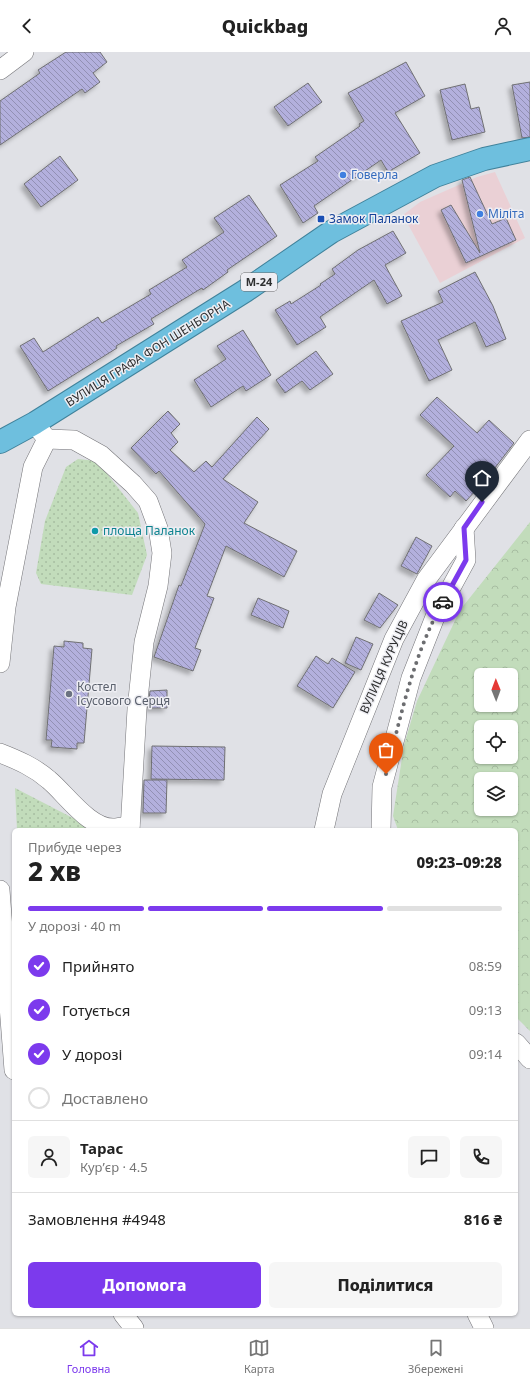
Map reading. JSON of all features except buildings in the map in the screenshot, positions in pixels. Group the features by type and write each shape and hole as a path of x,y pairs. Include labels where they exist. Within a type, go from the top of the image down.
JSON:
{"highway":[{"name":"ВУЛИЦЯ ГРАФА ФОН ШЕНБОРНА","path":"0,442 41,431 331,232 435,176 484,159 530,149"}],"street":[{"path":"0,70 24,52"},
{"path":"0,663 6,607 41,431 74,440 101,455 133,484 148,501 158,528 162,553 158,586 144,642 137,709 130,828 114,828 98,824 74,805 49,780 24,762 0,753"},
{"name":"ВУЛИЦЯ КУРУЦІВ","path":"324,828 332,794 394,639 426,580 530,440"},
{"path":"382,828 382,787 411,678 435,617 466,560 464,528"},
{"path":"0,890 12,1044"},
{"path":"518,1045 530,1059"},
{"path":"125,1316 134,1328"},
{"path":"478,1316 484,1328"}],"shaded area":[{"path":"495,172 525,238 440,283 403,215 420,202 477,177"}],"green space":[{"path":"78,459 97,461 138,513 147,555 132,595 41,584 36,573 45,521 66,467"},
{"path":"530,522 530,1031 518,1019 518,828 397,828 393,816 404,745 417,701 460,610"},
{"path":"15,788 92,828 17,828"}],"way so far":[{"path":"386,774 411,678 435,617 443,602"}],"place":[{"name":"Говерла","path":"343,175"},
{"name":"Міліта","path":"480,214"},
{"name":"Замок Паланок","path":"321,219"},
{"name":"площа Паланок","path":"95,531"},
{"name":"Костел Ісусового Серця","path":"69,694"}],"route":[{"path":"443,602 466,560 464,528 482,502"}]}
